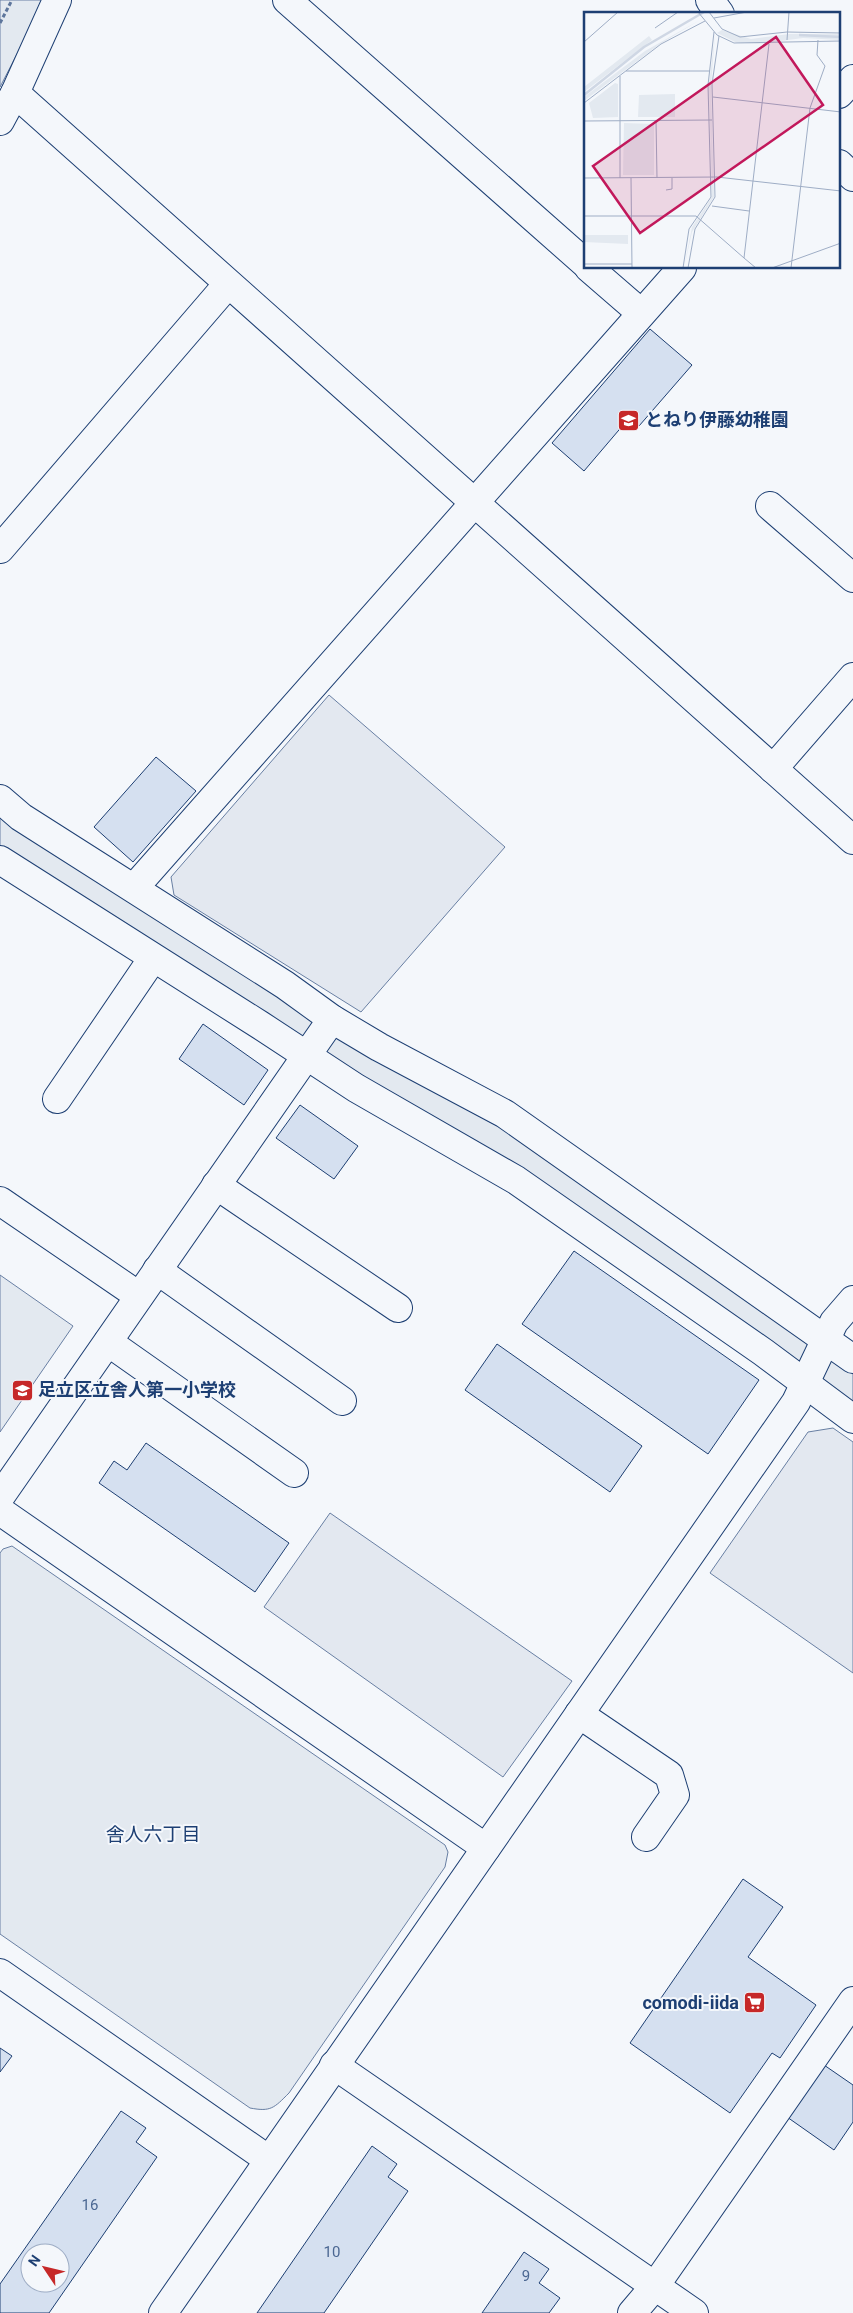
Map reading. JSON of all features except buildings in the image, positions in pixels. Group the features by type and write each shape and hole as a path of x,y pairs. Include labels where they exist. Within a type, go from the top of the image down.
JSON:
{"street":[{"path":"0,121 15,93 57,0"},
{"path":"287,0 584,262"},
{"path":"710,0 719,12"},
{"path":"840,93 853,79"},
{"path":"15,93 853,840"},
{"path":"840,165 853,177"},
{"path":"590,269 640,313"},
{"path":"134,888 640,313 681,269"},
{"path":"0,549 228,284"},
{"path":"770,506 853,578"},
{"path":"773,769 853,677"},
{"path":"0,799 21,817 285,985 332,1019 379,1048 506,1114 853,1359"},
{"path":"0,860 356,1088 516,1180 756,1347 853,1418"},
{"path":"57,1099 153,958"},
{"path":"0,1498 332,1019"},
{"path":"216,1185 398,1308"},
{"path":"0,1201 139,1296"},
{"path":"157,1270 342,1402"},
{"path":"163,2313 796,1402 834,1322 853,1300"},
{"path":"108,1342 294,1473"},
{"path":"0,1511 486,1848"},
{"path":"579,1714 669,1775 675,1795 646,1837"},
{"path":"0,1972 269,2160"},
{"path":"632,2313 655,2286 853,2001"},
{"path":"334,2065 694,2313"}],"path":[{"path":"0,23 12,0"}],"shaded area":[{"path":"0,0 45,0 0,87"},
{"path":"329,695 505,847 361,1012 174,895 171,877"},
{"path":"0,813 20,830 377,1061 527,1142 853,1374 853,1407 364,1082 0,848"},
{"name":"足立区立舎人第一小学校","path":"0,1275 73,1326 0,1432"},
{"path":"833,1428 853,1442 853,1673 710,1573 808,1432"},
{"path":"330,1513 572,1681 503,1777 264,1607"},
{"path":"12,1546 445,1845 448,1852 445,1867 289,2093 272,2108 250,2108 0,1934 0,1553 3,1549"}],"place":[{"name":"とねり伊藤幼稚園","path":"629,420"},
{"name":"足立区立舎人第一小学校","path":"22,1390"},
{"name":"comodi-iida","path":"755,2003"}],"district":[{"name":"舎人六丁目","path":"153,1834"}]}
